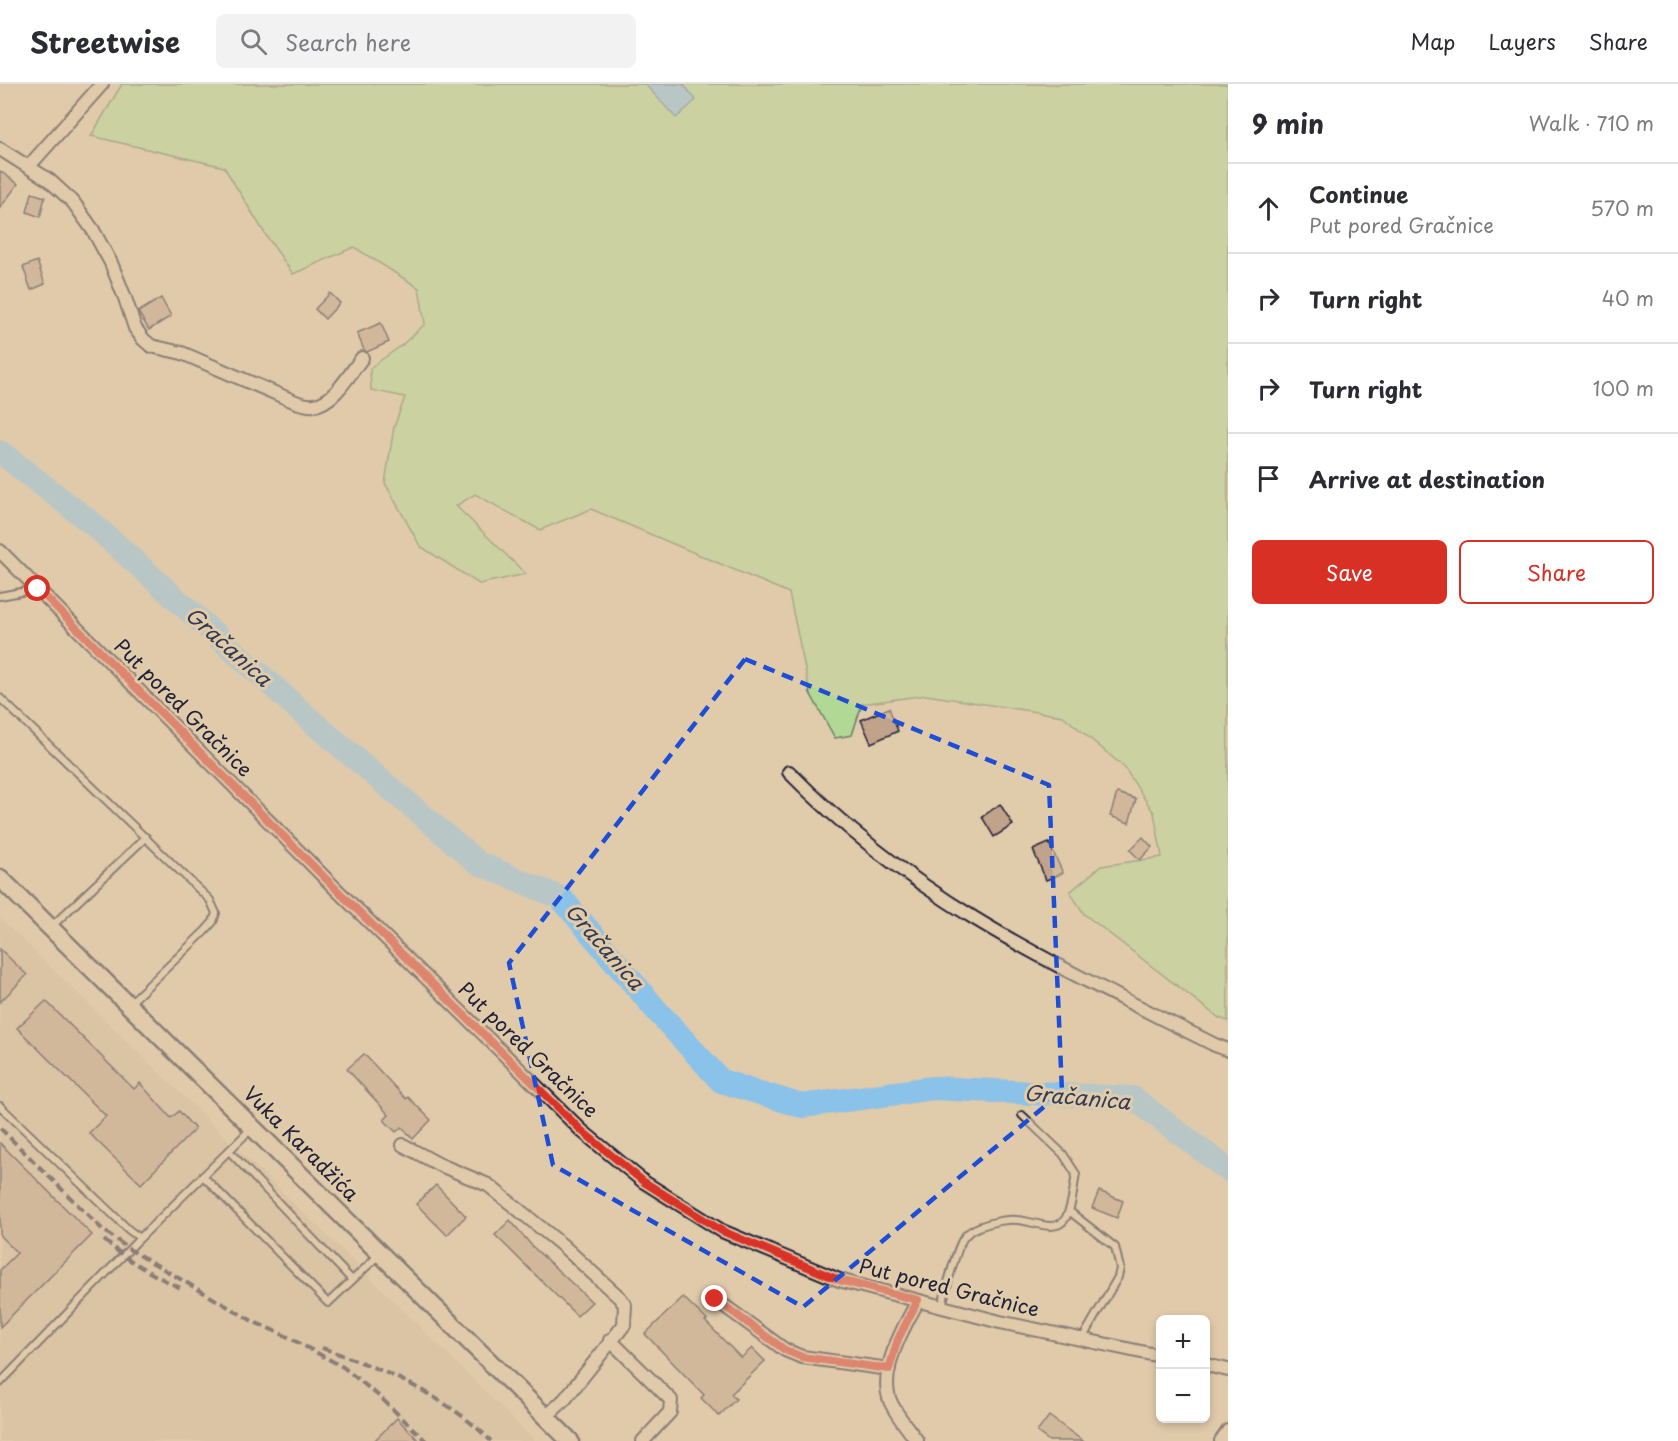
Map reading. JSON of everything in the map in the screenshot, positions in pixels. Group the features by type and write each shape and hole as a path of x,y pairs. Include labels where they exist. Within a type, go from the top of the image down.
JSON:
{"street":[{"path":"29,166 102,84"},
{"path":"0,149 49,180 73,202 93,230 111,263 135,328 151,346 182,353 291,400 314,405 325,402 334,394 362,358"},
{"name":"Put pored Gračnice","path":"0,551 337,890 582,1131 644,1182 722,1231 839,1280 1000,1322 1156,1355"},
{"path":"789,772 814,798 856,834 892,862 972,917 1215,1046 1228,1050"},
{"name":"Vuka Karadžića","path":"0,878 570,1441"},
{"path":"403,1145 438,1164 488,1185 562,1245 626,1305 624,1325 565,1399 546,1417"},
{"path":"715,1299 785,1350 802,1357 889,1369"},
{"path":"917,1441 890,1399 886,1381 898,1339 918,1300"},
{"path":"610,1340 671,1400 670,1412 643,1441"},
{"path":"1210,1366 1228,1370"},
{"path":"1221,1441 1228,1431"}],"lane":[{"path":"0,596 38,589"},
{"path":"0,698 210,900 216,913 213,922 205,931 129,1004"},
{"path":"51,927 146,837"},
{"path":"0,1106 140,1238"},
{"path":"942,1307 958,1249 964,1236 975,1228 988,1224 1017,1220 1053,1226 1064,1221 1069,1211 1076,1174 1063,1154 1022,1115"},
{"path":"0,1383 140,1238 254,1127"},
{"path":"229,1151 352,1280"},
{"path":"203,1176 328,1303 381,1253"},
{"path":"1069,1211 1115,1247 1120,1268 1118,1276 1082,1339"}],"highlighted area":[{"path":"745,659 1049,785 1062,1092 803,1307 553,1165 509,963"}],"shaded area":[{"path":"0,918 372,1279 535,1441 0,1441"}],"green space":[{"path":"122,84 1228,84 1228,1021 1219,1018 1084,914 1070,892 1101,866 1162,857 1154,813 1124,767 1063,716 926,695 862,704 852,735 835,738 810,693 789,593 591,509 540,530 475,494 456,506 526,574 479,584 420,546 385,483 394,427 405,397 371,390 370,368 402,345 425,324 419,288 354,247 293,274 224,167 91,136"}],"water":[{"path":"645,84 683,84 696,100 676,118"}],"building":[{"path":"0,171 18,184 0,208"},
{"path":"32,193 45,197 40,217 27,212"},
{"path":"37,261 45,284 31,290 23,267"},
{"path":"330,293 340,303 325,319 315,309"},
{"path":"161,298 171,316 149,330 138,312"},
{"path":"381,323 389,342 367,352 357,333"},
{"path":"889,708 898,731 871,743 861,720"},
{"path":"1117,793 1136,799 1129,823 1110,816"},
{"path":"1000,804 1013,825 994,837 982,817"},
{"path":"1143,837 1152,847 1140,860 1130,850"},
{"path":"1049,843 1063,873 1046,880 1033,850"},
{"path":"0,949 27,975 0,1002"},
{"path":"46,1001 134,1089 140,1083 171,1118 179,1111 195,1129 141,1184 89,1133 106,1116 17,1028"},
{"path":"364,1054 406,1099 408,1097 431,1120 413,1139 402,1127 396,1132 384,1120 389,1115 347,1069"},
{"path":"0,1143 92,1235 0,1327 0,1270 17,1253 0,1236"},
{"path":"436,1185 466,1216 447,1235 416,1204"},
{"path":"1099,1191 1123,1201 1117,1218 1092,1208"},
{"path":"510,1220 532,1246 592,1302 577,1316 495,1235"},
{"path":"683,1297 741,1358 752,1348 765,1361 731,1394 736,1399 719,1416 701,1398 704,1395 645,1334"},
{"path":"1049,1416 1083,1441 1049,1441 1037,1432"},
{"path":"397,1418 419,1441 374,1441"}],"waterway":[{"name":"Gračanica","path":"0,452 94,525 308,718 478,863 561,898 658,1012 721,1081 802,1106 933,1088 1133,1098 1228,1170"}],"railway":[{"path":"0,1128 102,1229 129,1249 254,1322 284,1335 343,1367 380,1397 426,1441"},
{"path":"104,1240 122,1255 183,1289"},
{"path":"322,1348 412,1385 454,1410 491,1441"}],"route":[{"path":"38,589 337,890 582,1131 644,1182 722,1231 839,1280 918,1300 898,1339 889,1369 802,1357 785,1350 715,1299"}]}
